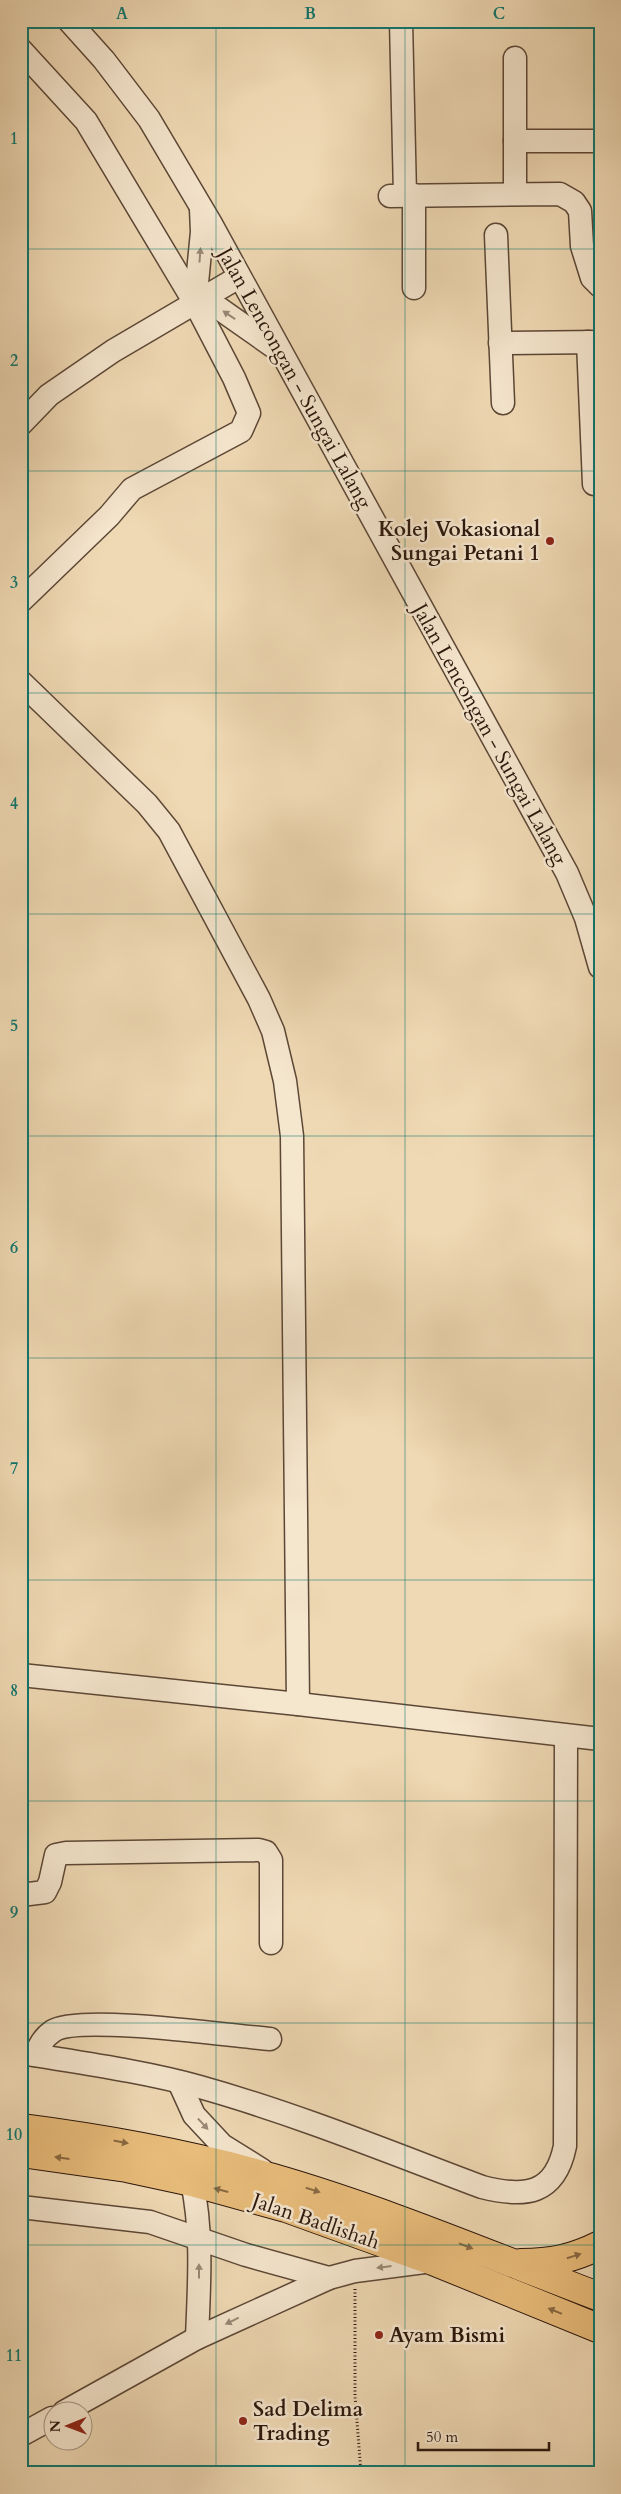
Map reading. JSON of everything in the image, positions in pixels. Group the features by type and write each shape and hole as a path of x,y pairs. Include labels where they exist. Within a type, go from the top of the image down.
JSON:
{"main road":[{"name":"Jalan Badlishah","path":"21,2128 112,2140 274,2178 383,2215 600,2297"},
{"name":"Jalan Badlishah","path":"21,2153 127,2168 192,2182 286,2208 433,2261 600,2329"},
{"path":"512,2263 541,2263 575,2257 600,2245"}],"street":[{"name":"Jalan Lencongan - Sungai Lalang","path":"69,21 104,60 149,119 200,206 566,873 593,914 600,967"},
{"path":"401,21 403,196 414,288"},
{"path":"21,50 86,122 198,301 249,413 241,430 132,489 109,516 21,601"},
{"path":"515,194 516,58"},
{"path":"515,141 600,141"},
{"path":"403,196 560,194 574,202 580,211 582,246 592,278 600,286"},
{"path":"198,301 202,232 200,206"},
{"path":"496,236 503,403"},
{"path":"21,424 49,395 113,351 239,276"},
{"path":"198,301 220,308 282,354"},
{"path":"500,344 594,342 594,484"},
{"path":"21,682 147,804 169,831 259,999 272,1031 285,1082 292,1136 298,1704"},
{"path":"21,1675 298,1704 566,1737 600,1739"},
{"path":"28,2054 179,2082 293,2116 482,2187 512,2194 541,2187 559,2166 565,2146 566,1737"},
{"path":"21,1895 44,1892 50,1882 56,1856 66,1853 259,1850 266,1852 271,1860 271,1943"},
{"path":"28,2054 54,2030 76,2024 120,2025 270,2040"},
{"path":"179,2082 194,2115 222,2145 274,2178"},
{"path":"192,2182 198,2209 199,2237 197,2338"},
{"path":"21,2207 132,2219 167,2226 246,2256 329,2278"},
{"path":"82,2402 197,2338 329,2278 355,2271 433,2261"},
{"path":"21,2435 42,2423"}],"path":[{"path":"355,2271 355,2395 361,2473"}],"place":[{"name":"Kolej Vokasional Sungai Petani 1","path":"550,541"},
{"name":"Ayam Bismi","path":"379,2335"},
{"name":"Sad Delima Trading","path":"243,2421"}]}
